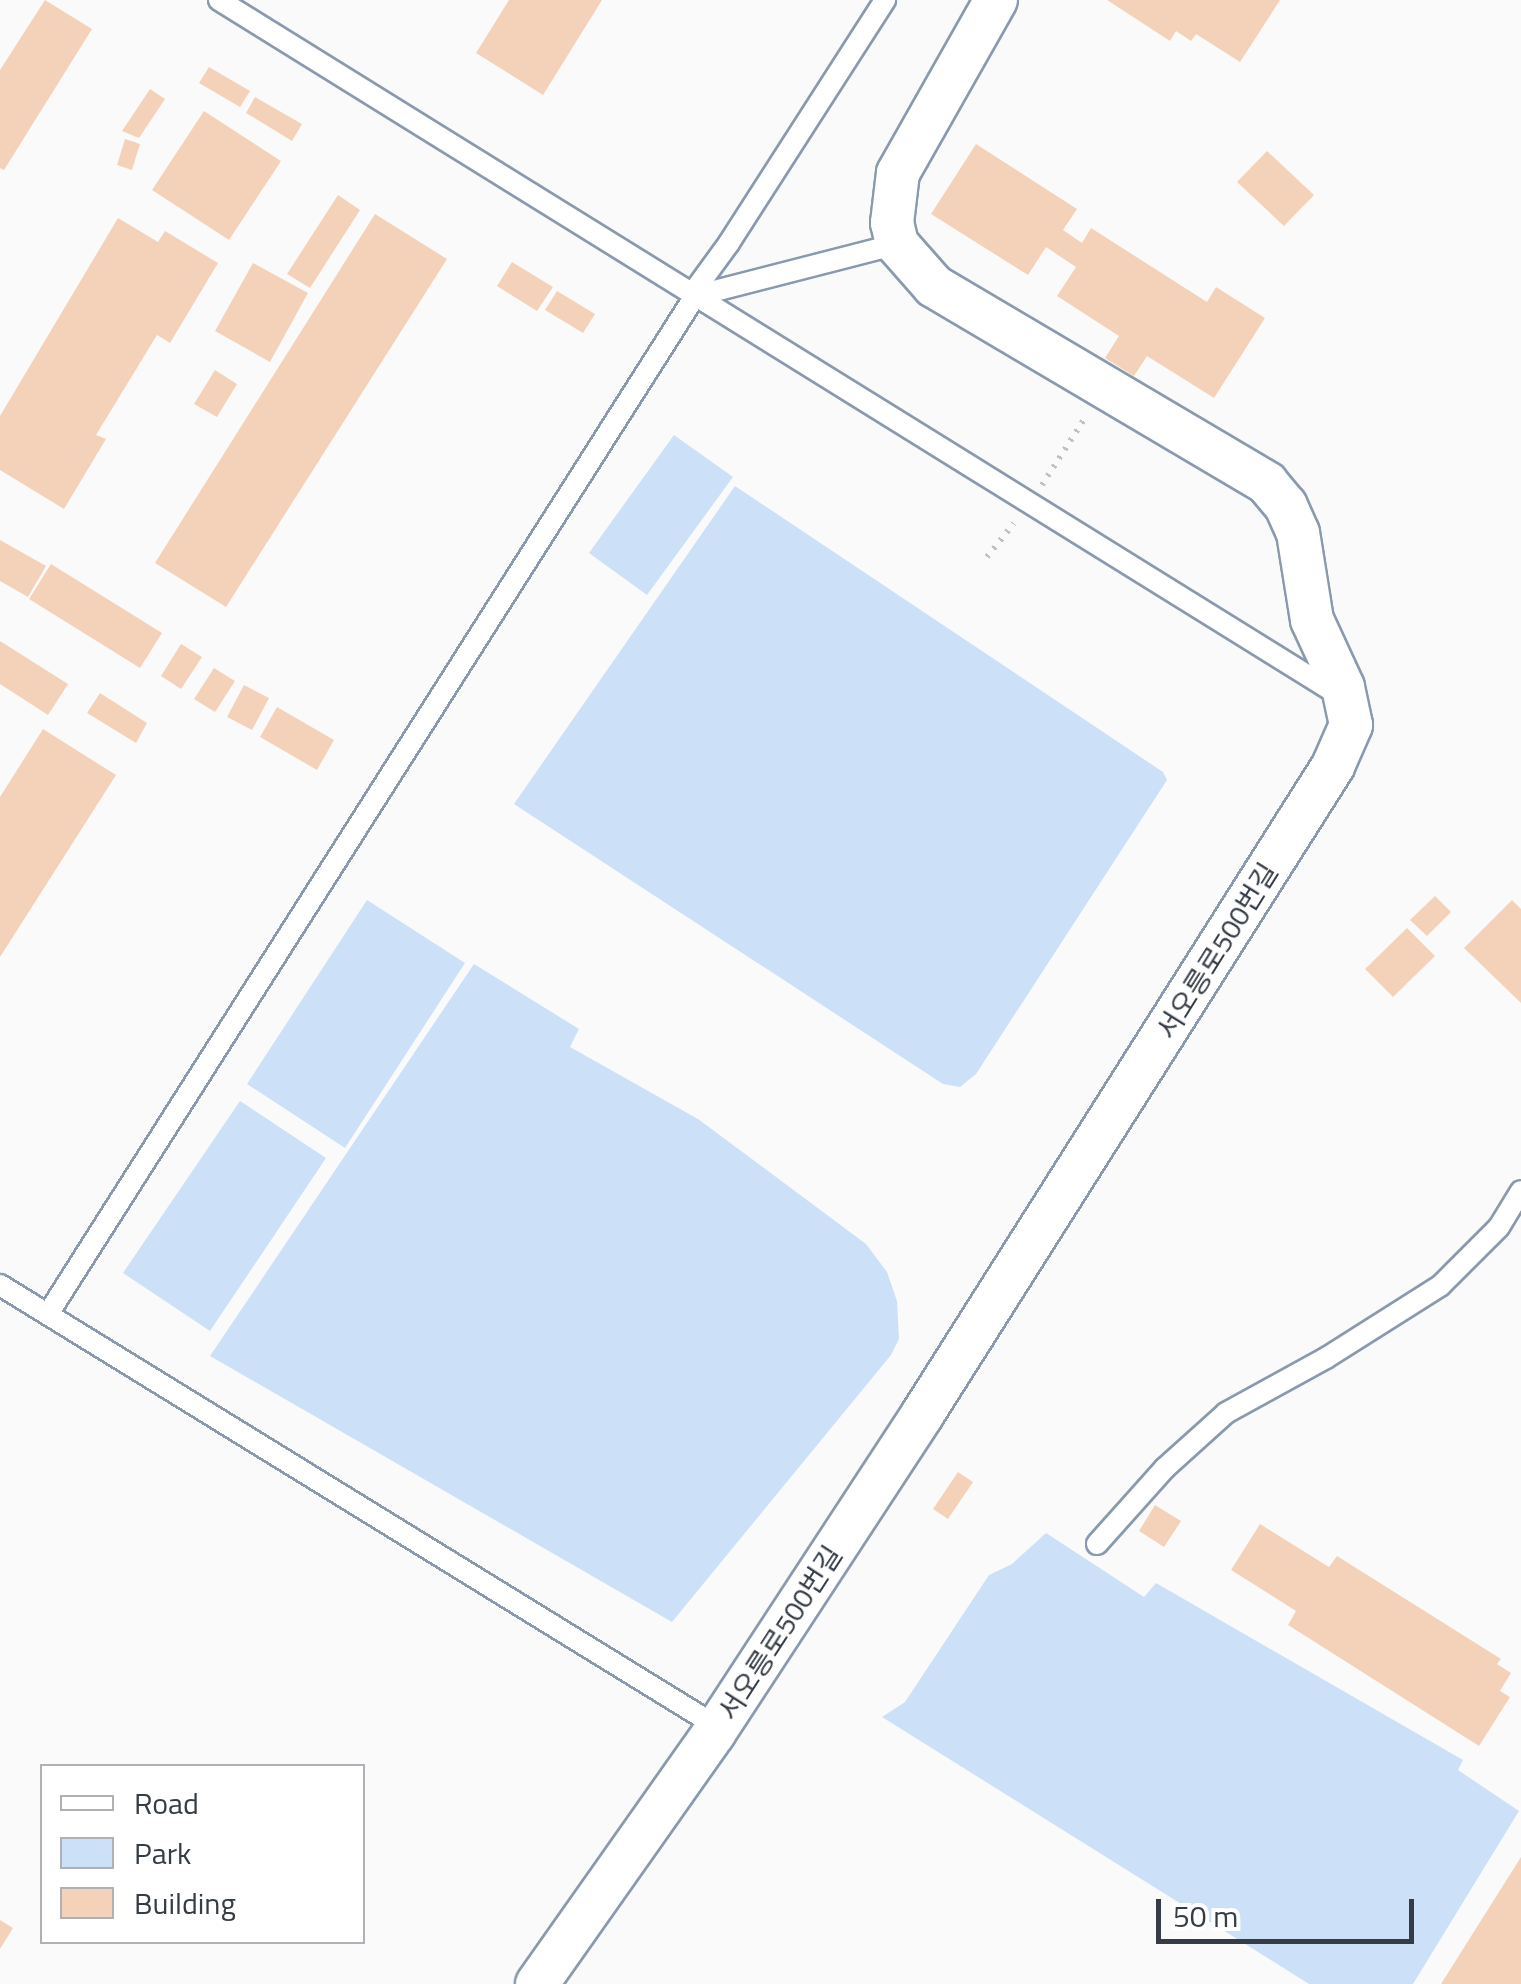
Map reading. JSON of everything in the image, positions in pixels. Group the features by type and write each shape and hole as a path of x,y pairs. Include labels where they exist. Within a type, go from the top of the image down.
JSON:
{"street":[{"path":"897,244 892,223 898,173 996,0"},
{"name":"서오릉로500번길","path":"537,1984 718,1728 1078,1172 1333,766 1351,725 1346,700 1312,620 1298,533 1286,506 1267,484 934,286 897,244"}],"lane":[{"path":"219,0 1346,700"},
{"path":"48,1314 693,295 885,0"},
{"path":"693,295 897,244"},
{"path":"1097,1544 1138,1495 1226,1412 1326,1358 1440,1286 1499,1227 1521,1191"},
{"path":"0,1285 718,1728"}],"path":[{"path":"987,558 1030,504 1105,387"}],"green space":[{"path":"674,435 733,477 647,595 589,553"},
{"path":"735,486 1163,772 1167,780 976,1074 960,1087 943,1084 514,804"},
{"path":"367,900 465,963 345,1148 247,1084"},
{"path":"474,964 579,1029 570,1047 698,1119 866,1244 887,1272 897,1301 899,1339 891,1355 672,1622 210,1356"},
{"path":"240,1101 326,1158 210,1331 123,1273"},
{"path":"1046,1533 1144,1597 1156,1583 1463,1760 1458,1770 1519,1811 1413,1984 1309,1984 882,1717 905,1702 989,1575 1012,1564"}],"building":[{"path":"45,0 92,29 4,170 0,168 0,70"},
{"path":"509,0 602,0 543,95 476,53"},
{"path":"1107,0 1280,0 1240,62 1196,34 1191,41 1176,31 1170,41"},
{"path":"209,67 250,91 240,107 199,83"},
{"path":"150,89 165,99 139,138 122,131"},
{"path":"255,97 302,124 292,141 246,113"},
{"path":"204,111 281,161 229,240 152,190"},
{"path":"125,139 140,144 132,170 117,165"},
{"path":"976,144 1077,209 1063,230 1082,243 1091,228 1207,302 1216,287 1265,318 1214,398 1147,356 1134,376 1105,358 1119,336 1057,296 1076,267 1046,247 1028,275 931,214"},
{"path":"1267,151 1314,195 1284,226 1237,182"},
{"path":"338,195 360,210 310,288 287,274"},
{"path":"375,214 447,259 226,607 155,563"},
{"path":"118,218 158,242 165,231 218,263 170,343 157,335 96,435 106,439 64,509 0,470 0,416"},
{"path":"512,262 553,287 537,311 497,286"},
{"path":"253,263 308,293 270,362 215,331"},
{"path":"557,291 595,314 583,333 545,310"},
{"path":"215,370 237,384 217,417 194,404"},
{"path":"0,540 46,566 28,597 0,581"},
{"path":"51,564 162,633 140,668 29,599"},
{"path":"0,641 68,684 48,715 0,684"},
{"path":"181,644 202,657 181,689 161,676"},
{"path":"214,668 235,681 215,712 194,699"},
{"path":"244,685 269,698 252,730 227,717"},
{"path":"100,693 147,723 136,743 87,713"},
{"path":"277,707 334,740 317,770 260,737"},
{"path":"43,729 116,775 0,957 0,797"},
{"path":"1435,896 1451,912 1427,936 1410,920"},
{"path":"1512,900 1521,909 1521,1003 1464,948"},
{"path":"1407,928 1435,956 1393,997 1365,969"},
{"path":"958,1472 973,1482 948,1519 933,1509"},
{"path":"1155,1505 1181,1521 1164,1547 1139,1531"},
{"path":"1260,1524 1329,1567 1337,1556 1501,1659 1497,1664 1511,1673 1500,1691 1510,1697 1479,1746 1288,1625 1296,1611 1231,1570"},
{"path":"1521,1857 1521,1984 1441,1984"},
{"path":"0,1920 13,1928 0,1949"}]}
